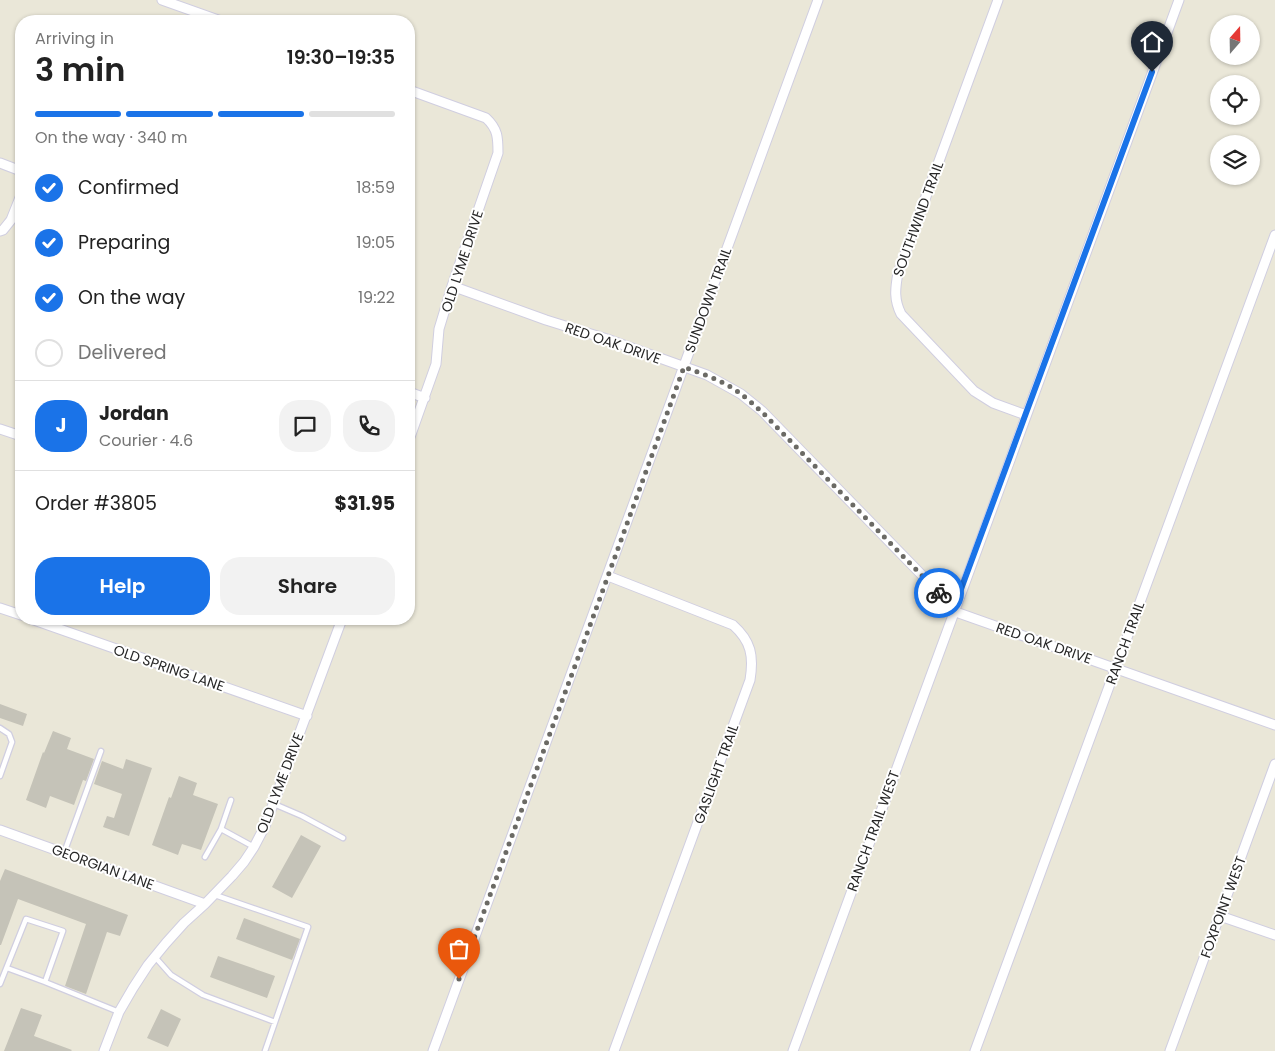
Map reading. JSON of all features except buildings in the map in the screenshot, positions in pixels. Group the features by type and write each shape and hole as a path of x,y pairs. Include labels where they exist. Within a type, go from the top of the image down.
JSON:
{"street":[{"path":"164,0 205,15"},
{"name":"SUNDOWN TRAIL","path":"433,1051 818,0"},
{"name":"SOUTHWIND TRAIL","path":"998,0 898,273 895,297 901,314 974,391 993,403 1026,415"},
{"name":"RANCH TRAIL WEST","path":"792,1051 1179,0"},
{"name":"OLD LYME DRIVE","path":"415,92 486,118 496,131 498,140 498,153 439,329 436,364 415,424"},
{"path":"0,163 15,169"},
{"path":"0,230 3,230 11,220 15,210"},
{"name":"RANCH TRAIL","path":"975,1051 1275,235"},
{"name":"RED OAK DRIVE","path":"452,286 707,375 741,394 762,412 954,610 1275,725"},
{"path":"415,394 425,398"},
{"path":"0,429 15,434"},
{"name":"GASLIGHT TRAIL","path":"608,576 733,625 748,642 752,667 750,680 614,1051"},
{"path":"0,608 15,613"},
{"name":"OLD SPRING LANE","path":"48,625 306,716"},
{"name":"OLD LYME DRIVE","path":"104,1051 119,1012 155,957 184,923 226,884 254,848 274,804 340,625"},
{"name":"FOXPOINT WEST","path":"1170,1051 1275,764"},
{"name":"GEORGIAN LANE","path":"0,830 205,904"},
{"path":"1220,916 1275,935"}],"lane":[{"path":"0,728 9,734 12,742 0,776"},
{"path":"64,853 101,752"},
{"path":"205,858 221,829 231,800"},
{"path":"274,804 302,816 343,838"},
{"path":"221,829 254,848"},
{"path":"215,894 308,927 265,1051"},
{"path":"0,984 26,919 63,931 45,982"},
{"path":"155,957 171,975 204,995 275,1022"},
{"path":"6,968 119,1012"}],"way so far":[{"path":"459,979 684,367 725,384 741,394 762,412 939,593"}],"route":[{"path":"939,593 954,608 1152,72"}]}
